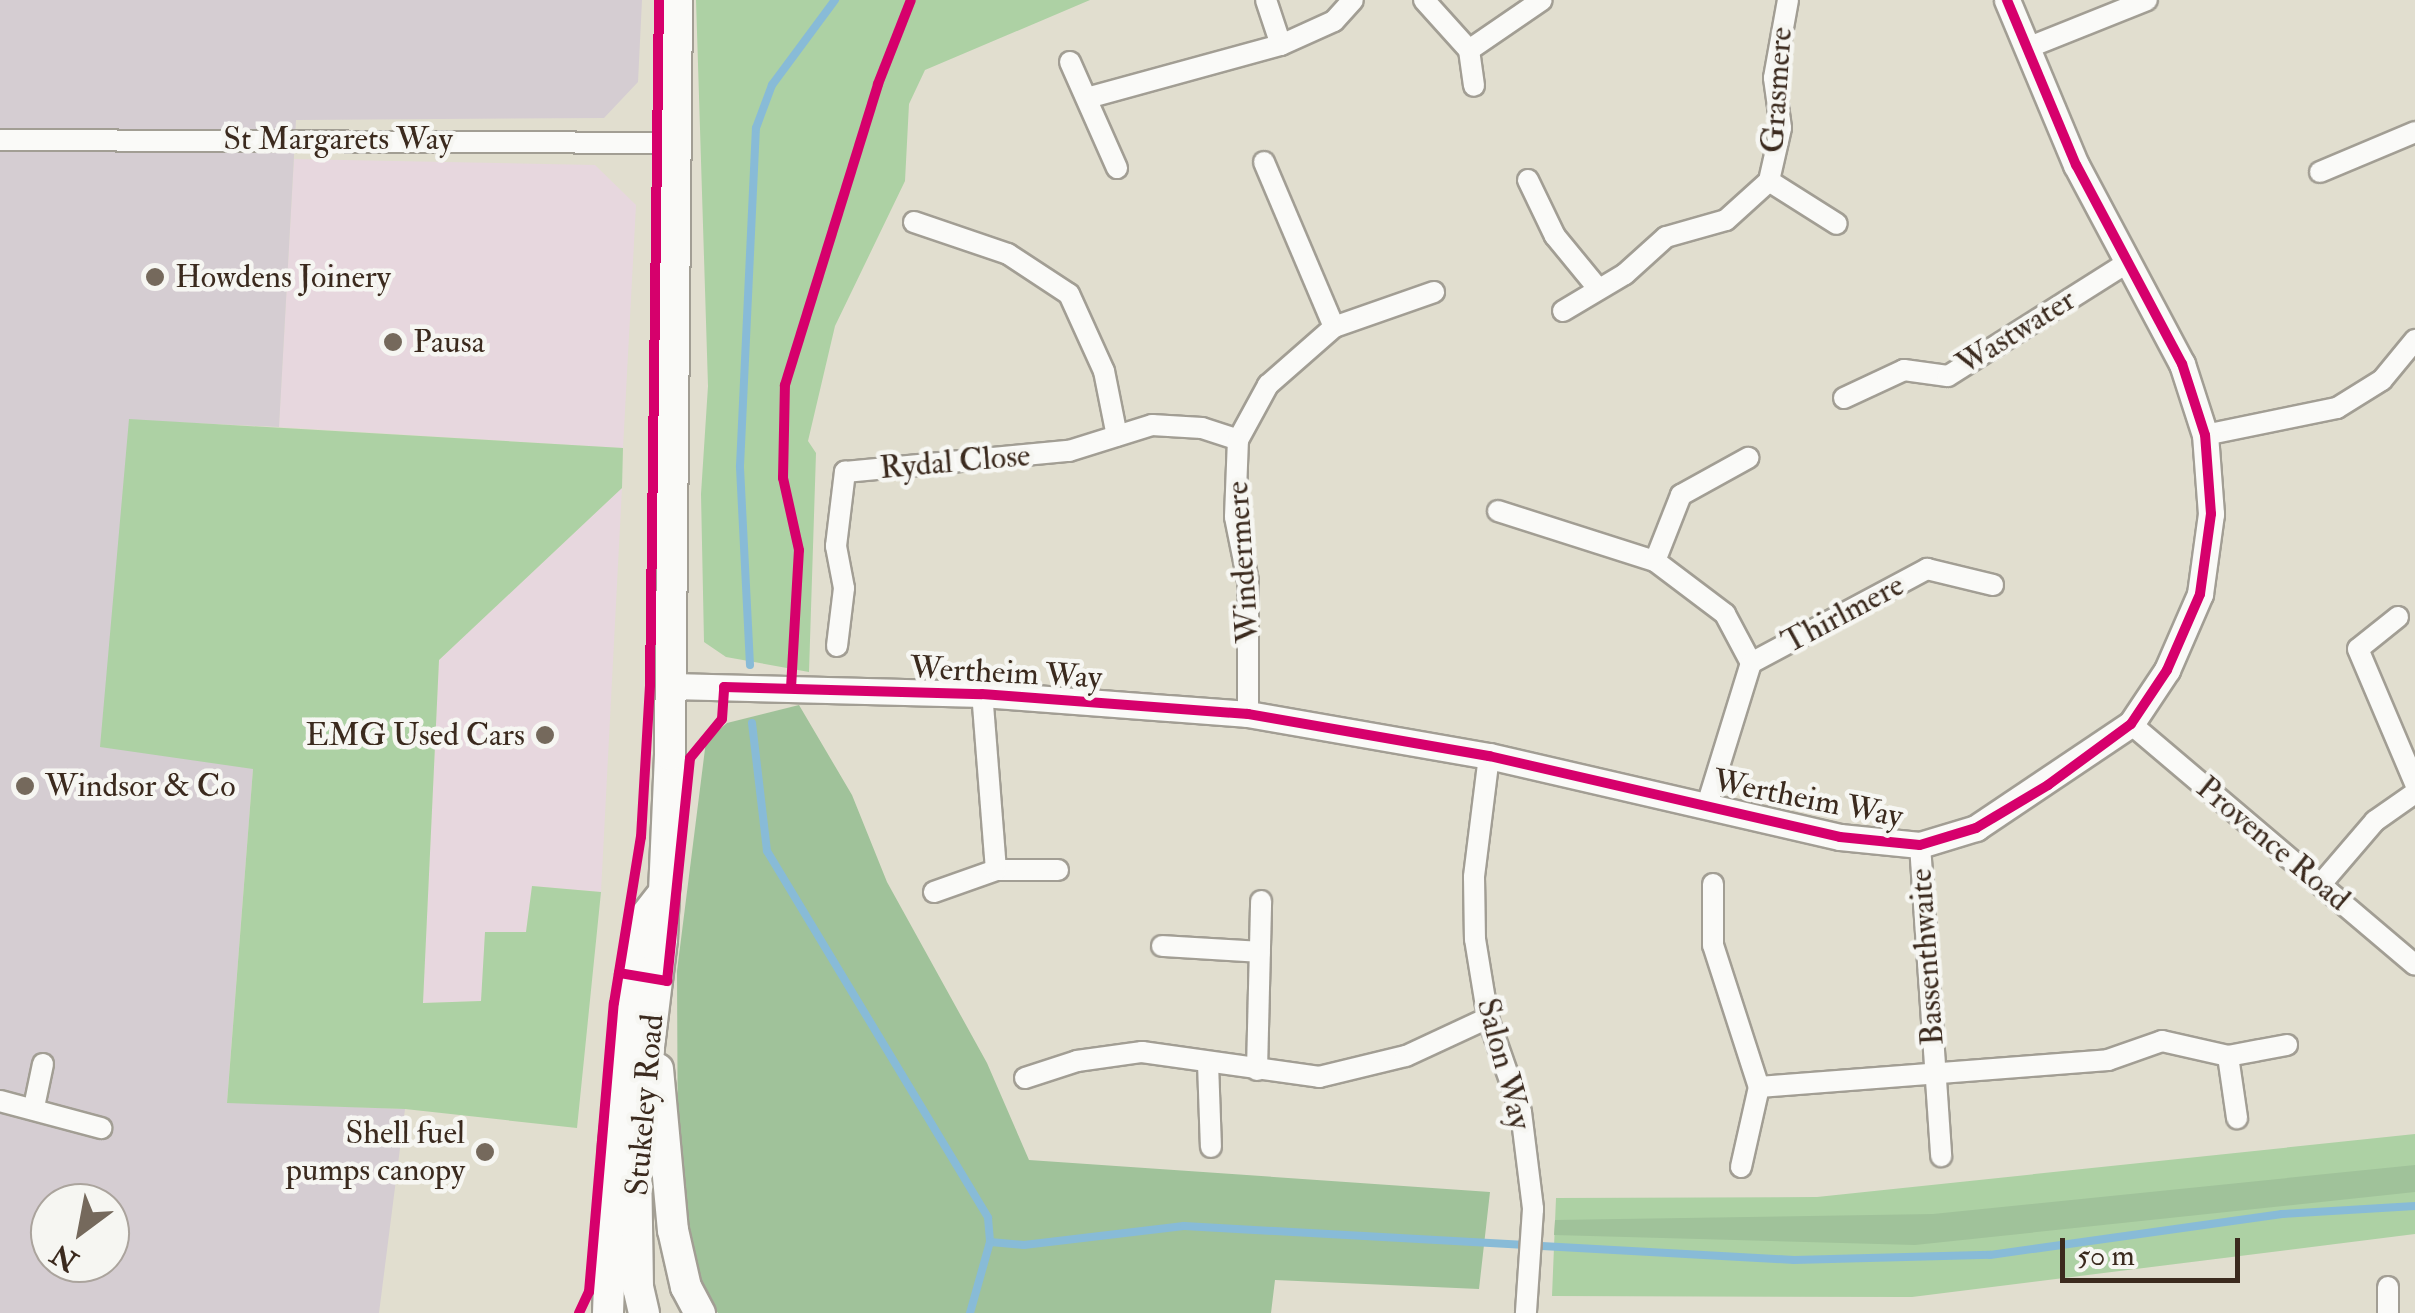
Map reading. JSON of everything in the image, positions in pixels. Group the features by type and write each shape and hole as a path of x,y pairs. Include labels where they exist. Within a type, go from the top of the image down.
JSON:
{"main road":[{"name":"Stukeley Road","path":"644,1313 638,1288 636,1154 653,1007 672,686 677,0"},
{"name":"Stukeley Road","path":"608,1313 614,1144 632,975 640,922 660,897"},
{"path":"653,1007 673,1230 686,1287 700,1313"}],"street":[{"path":"1266,0 1280,45"},
{"path":"1086,98 1280,45 1334,21 1353,0"},
{"path":"1424,0 1469,50 1474,86"},
{"path":"1469,50 1542,0"},
{"name":"Grasmere","path":"1563,310 1596,286 1624,274 1666,237 1726,220 1768,180 1781,128 1774,78 1788,0"},
{"name":"Wertheim Way","path":"672,686 982,694 1248,714 1489,756 1840,837 1920,846 1976,828 2130,724 2166,670 2200,594 2210,514 2205,436 2182,364 2076,164 2007,0"},
{"path":"2028,48 2147,0"},
{"path":"1070,62 1117,168"},
{"path":"2320,172 2415,132"},
{"name":"St Margarets Way","path":"0,140 676,143"},
{"path":"1264,162 1334,327"},
{"path":"1528,180 1545,203 1555,236 1596,286"},
{"name":"Grasmere","path":"1768,180 1837,224"},
{"path":"914,222 1008,254 1069,294 1104,371 1117,436"},
{"name":"Wastwater","path":"1844,398 1904,370 1948,376 2127,263"},
{"name":"Windermere","path":"1248,714 1248,581 1235,517 1238,440 1268,385 1334,327 1434,292"},
{"path":"2205,436 2336,408 2382,380 2415,340"},
{"name":"Rydal Close","path":"837,646 844,588 836,546 844,472 916,462 1012,459 1117,436 1152,424 1202,428 1238,440"},
{"path":"1654,561 1681,495 1748,458"},
{"name":"Thirlmere","path":"1498,511 1654,561 1725,614 1751,663"},
{"name":"Thirlmere","path":"1707,805 1751,663 1927,570 1993,585"},
{"path":"2398,617 2358,650 2415,783"},
{"path":"982,694 996,870"},
{"name":"Provence Road","path":"2130,724 2415,965"},
{"name":"Salon Way","path":"1489,756 1474,877 1475,940 1488,1018 1522,1112 1533,1221 1526,1313"},
{"path":"2320,884 2375,821 2415,794"},
{"name":"Bassenthwaite","path":"1920,846 1941,1156"},
{"path":"934,892 996,870 1058,870"},
{"path":"1713,884 1713,945 1758,1087 1741,1166"},
{"path":"1257,1070 1262,901"},
{"path":"1162,946 1260,952"},
{"path":"1025,1078 1077,1061 1142,1052 1319,1077 1406,1056 1488,1018"},
{"name":"Bassenthwaite","path":"1758,1087 1934,1069 2108,1060 2162,1040 2228,1056 2287,1045"},
{"path":"2228,1056 2237,1118"},
{"path":"1208,1063 1210,1147"},
{"path":"34,1106 43,1064"},
{"path":"0,1100 34,1106 100,1128"},
{"path":"2388,1288 2388,1313"}],"shaded area":[{"path":"0,0 642,0 638,82 604,118 296,120 279,427 129,420 253,769 227,1102 405,1109 379,1313 0,1313"},
{"path":"294,159 595,165 636,205 623,448 279,427"},
{"path":"622,488 601,892 532,886 526,932 485,932 482,1001 423,1003 439,660"}],"green space":[{"path":"696,0 1090,0 925,70 909,104 905,181 835,326 808,441 816,453 809,672 726,657 704,642 701,494 708,386"},
{"path":"129,419 623,448 622,488 439,660 423,1003 481,1001 485,932 526,932 532,886 601,892 577,1128 405,1109 227,1103 253,769 100,747"},
{"path":"799,705 852,795 887,882 987,1063 1029,1160 1490,1192 1479,1289 1275,1280 1271,1313 718,1313 703,1293 678,1186 677,971 706,741 727,723"},
{"path":"2415,1134 2415,1234 1912,1297 1552,1296 1556,1198 1817,1197"},
{"path":"2415,1165 2415,1192 1915,1245 1554,1235 1555,1220 1933,1214"}],"waterway":[{"path":"750,665 740,466 756,128 772,85 835,0"},
{"path":"752,723 767,851 988,1218 990,1242 1024,1245 1184,1226 1794,1260 1990,1255 2282,1214 2415,1206"},
{"path":"970,1313 990,1242"}],"cycle path":[{"path":"579,1313 589,1292 614,1003 641,837 650,685 659,0"},
{"path":"791,688 799,550 783,478 785,385 878,84 911,0"},
{"path":"619,973 667,981 690,758 722,719 724,687 982,694 1248,714 1489,756 1840,837 1920,845 1976,828 2048,785 2131,724 2167,670 2200,594 2211,514 2205,435 2182,364 2076,165 2007,0"}],"place":[{"name":"Howdens Joinery","path":"155,277"},
{"name":"Pausa","path":"393,342"},
{"name":"EMG Used Cars","path":"545,735"},
{"name":"Windsor & Co","path":"25,786"},
{"name":"Shell fuel pumps canopy","path":"485,1152"}]}
